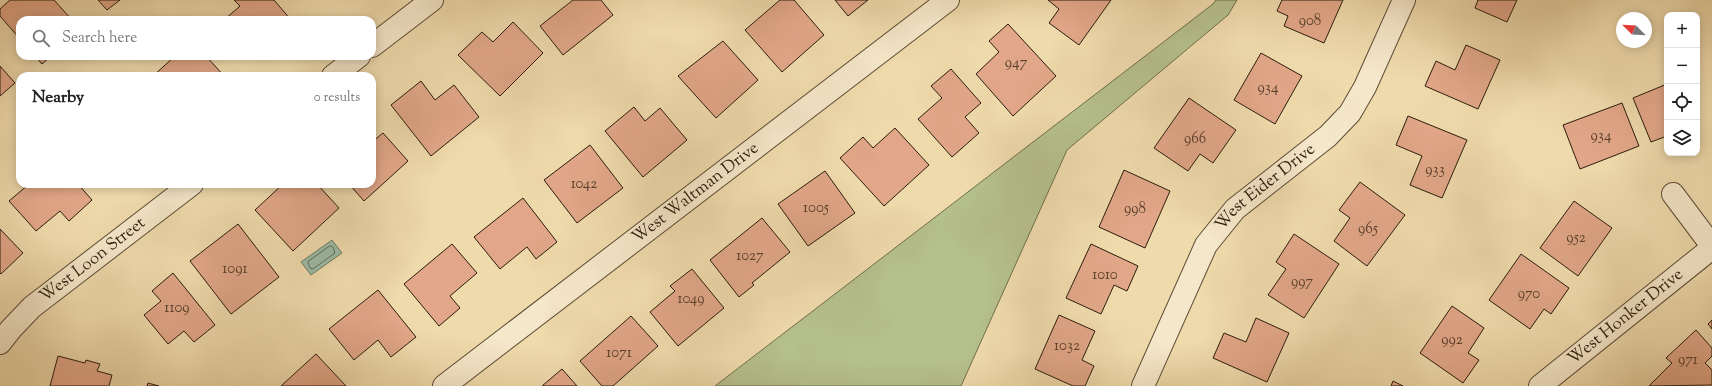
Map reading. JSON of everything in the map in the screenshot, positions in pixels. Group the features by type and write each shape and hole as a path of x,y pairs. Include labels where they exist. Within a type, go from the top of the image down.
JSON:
{"street":[{"path":"376,43 432,0"},
{"name":"West Waltman Drive","path":"444,386 948,0"},
{"name":"West Eider Drive","path":"1143,386 1206,246 1235,209 1328,136 1350,113 1365,87 1404,0"},
{"path":"338,72 354,60"},
{"name":"West Loon Street","path":"0,344 11,329 32,307 187,188"},
{"name":"West Honker Drive","path":"1540,386 1712,247 1673,194"}],"shaded area":[{"path":"1216,0 1237,0 1228,15 1067,150 961,386 715,386 1213,4"}],"water":[{"path":"332,240 342,253 311,275 301,262"}],"building":[{"path":"10,0 54,0 68,16 16,16 16,34 0,16 0,9"},
{"path":"98,0 120,0 107,10"},
{"path":"234,0 274,0 288,16 229,16 240,6"},
{"path":"573,0 601,0 613,15 563,55 540,26"},
{"path":"780,0 794,0 824,35 782,72 745,30"},
{"path":"835,0 868,0 848,16"},
{"path":"1048,0 1111,0 1079,45 1049,23 1059,9"},
{"path":"1282,0 1343,0 1324,43 1284,26 1288,16 1277,11"},
{"path":"1478,0 1517,0 1507,22 1475,8"},
{"path":"513,22 543,53 500,96 458,55 482,32 493,42"},
{"path":"1008,24 1056,76 1013,116 976,74 999,52 989,41"},
{"path":"723,41 758,80 716,118 678,76"},
{"path":"1466,45 1500,60 1478,109 1425,86 1436,61 1455,70"},
{"path":"1261,53 1302,76 1275,124 1234,100"},
{"path":"38,60 46,60 42,64"},
{"path":"171,60 210,60 220,72 157,72"},
{"path":"0,66 15,83 0,96"},
{"path":"951,69 981,103 965,117 979,133 952,157 918,119 942,98 931,86"},
{"path":"421,81 435,100 454,85 479,117 431,156 391,105"},
{"path":"1664,85 1664,137 1651,142 1633,98"},
{"path":"1189,98 1236,130 1213,163 1200,154 1188,171 1154,148"},
{"path":"1622,103 1639,146 1580,169 1563,125"},
{"path":"634,107 645,121 660,108 687,140 643,177 605,131"},
{"path":"1408,116 1467,140 1442,198 1410,185 1422,156 1396,145"},
{"path":"895,128 929,165 884,206 840,158 863,137 873,148"},
{"path":"383,133 408,161 364,201 353,188 376,188 376,139"},
{"path":"590,145 623,188 577,223 544,180"},
{"path":"1124,170 1170,191 1145,248 1099,227"},
{"path":"825,171 855,213 808,246 778,204"},
{"path":"1360,182 1405,215 1367,266 1334,241 1350,218 1339,210"},
{"path":"24,188 82,188 92,200 69,221 60,211 36,231 9,201"},
{"path":"279,188 321,188 339,208 293,251 255,210"},
{"path":"523,198 557,242 536,259 527,247 500,269 474,237"},
{"path":"1574,201 1612,228 1578,276 1540,248"},
{"path":"762,218 790,252 752,283 754,285 739,297 710,260"},
{"path":"238,224 279,277 231,314 190,261"},
{"path":"0,229 23,253 1,274 0,273"},
{"path":"1294,234 1339,264 1304,318 1268,295 1286,269 1276,262"},
{"path":"452,244 477,273 450,296 460,308 439,326 404,284"},
{"path":"1091,244 1138,266 1127,291 1114,285 1101,314 1066,298"},
{"path":"1521,254 1569,288 1551,314 1544,309 1530,329 1489,300"},
{"path":"692,269 724,308 678,346 650,312 675,291 670,286"},
{"path":"173,273 215,325 194,342 184,331 168,344 144,315 161,301 152,291"},
{"path":"378,290 416,337 391,357 378,340 354,360 329,329"},
{"path":"1452,306 1484,328 1468,353 1479,360 1463,383 1420,353"},
{"path":"1059,315 1095,331 1082,360 1094,366 1085,386 1073,386 1035,369"},
{"path":"631,316 658,346 613,386 602,386 580,361"},
{"path":"1256,318 1289,333 1267,382 1213,358 1224,333 1246,342"},
{"path":"1712,320 1712,329 1708,324"},
{"path":"1696,330 1712,348 1712,356 1705,363 1712,370 1712,385 1649,386 1672,363 1666,358"},
{"path":"316,354 346,386 281,386"},
{"path":"58,356 85,363 86,360 100,364 97,371 112,375 109,386 50,386"},
{"path":"562,369 577,386 542,386"},
{"path":"1393,381 1403,386 1391,386"},
{"path":"148,383 159,386 147,386"}]}
